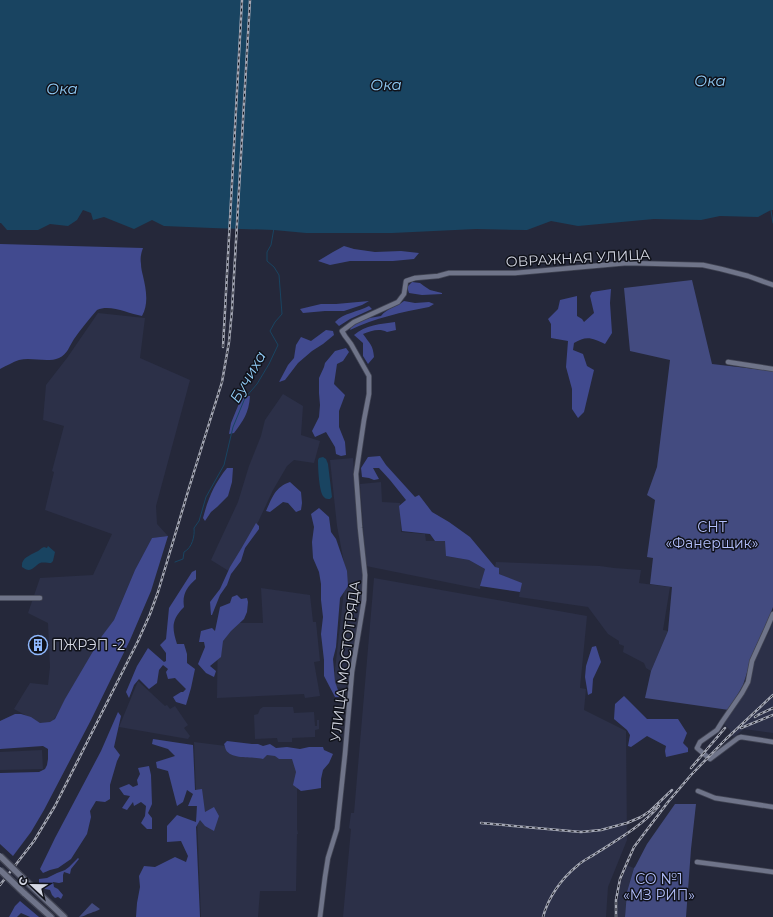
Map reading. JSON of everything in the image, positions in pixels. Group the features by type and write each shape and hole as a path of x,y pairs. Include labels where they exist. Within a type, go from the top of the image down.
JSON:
{"street":[{"name":"ОВРАЖНАЯ УЛИЦА","path":"406,281 415,278 438,276 450,273 515,273 627,263 703,265 748,276 773,285"},
{"name":"УЛИЦА МОСТОТРЯДА","path":"320,917 328,858 337,829 352,672 364,600 366,575 360,528 356,474 369,394 369,376 342,331 354,322 398,302 404,294 406,281"},
{"path":"728,362 773,369"},
{"path":"0,598 40,598"},
{"path":"773,614 752,661 748,682 742,693 717,730 700,742 697,748 710,759 741,737 773,742"},
{"path":"698,792 715,798 773,807"},
{"path":"0,856 64,917"},
{"path":"698,862 773,872"},
{"path":"0,870 50,917"}],"shaded area":[{"path":"0,244 143,248 141,262 146,291 146,307 142,316 114,309 102,308 97,310 79,332 62,357 50,360 24,359 0,369"},
{"path":"344,246 375,252 401,251 419,253 414,259 393,261 350,261 330,265 318,261"},
{"path":"412,282 420,283 430,290 442,294 422,295 409,293 407,287"},
{"path":"611,289 610,303 612,333 605,344 590,338 578,340 574,343 573,350 583,354 587,366 594,370 584,412 578,418 572,409 572,389 566,367 568,341 551,338 551,324 548,319 558,309 560,300 577,296 577,316 584,322 594,313 590,296 592,292"},
{"path":"369,301 344,311 303,313 300,309 321,304"},
{"path":"404,301 415,303 429,302 434,304 429,307 379,319 350,330 352,325 364,319 381,316 386,311"},
{"path":"369,306 372,309 339,326 335,322 346,315"},
{"name":"Бучиха","path":"98,313 145,318 140,358 190,380 156,506 157,524 168,536 152,538 135,570 114,620 99,642 49,728 14,709 30,683 48,685 50,667 48,623 28,613 40,578 93,575 112,534 45,510 54,472 52,471 64,426 43,420 46,385 67,358"},
{"path":"395,322 396,330 387,332 375,330 363,334 371,345 374,353 374,357 368,364 363,356 363,343 354,335 368,327"},
{"path":"326,330 333,331 334,335 298,363 285,380 279,382 288,365 294,358 296,345 301,337 311,341"},
{"path":"346,348 349,352 343,361 337,364 334,384 345,395 339,411 339,427 345,442 346,455 341,456 336,454 335,447 326,432 315,437 312,431 319,417 319,378 325,363 335,351"},
{"path":"283,394 303,406 301,435 320,441 314,463 294,460 287,466 273,490 232,573 211,560 238,502 249,466 261,436 265,420"},
{"path":"242,396 250,396 247,412 243,421 234,433 229,434 231,423"},
{"path":"380,456 386,465 415,497 419,495 432,512 470,537 495,567 499,568 499,574 522,583 520,592 480,586 485,569 469,560 446,556 445,541 435,541 430,534 402,531 399,506 406,500 379,468 373,468 379,479 374,480 362,477 361,468 368,457"},
{"path":"353,458 364,574 363,598 346,688 333,687 346,573 337,526 330,460"},
{"path":"227,468 233,468 232,482 228,496 211,512 205,521 203,518 209,498 218,480"},
{"path":"290,482 301,492 301,510 296,512 288,503 283,502 270,512 266,511 277,490"},
{"path":"381,482 382,502 400,503 401,532 425,534 426,541 446,541 446,556 469,560 485,569 480,589 366,566 360,484"},
{"path":"319,508 329,517 331,532 336,539 347,571 348,586 340,598 336,647 333,659 335,682 339,697 335,697 324,676 321,634 323,617 321,584 319,572 313,558 312,542 314,527 311,514"},
{"path":"256,523 259,526 259,529 245,548 241,561 231,574 227,585 220,595 211,615 210,602 220,589 230,567"},
{"path":"168,536 151,591 130,640 91,720 44,810 31,832 13,856 0,844 0,773 39,772 45,769 48,759 48,749 43,746 0,749 0,721 15,714 31,717 40,723 50,722 55,719 102,636 114,620 135,570 152,538"},
{"path":"496,562 600,566 641,570 639,583 670,587 663,630 668,631 651,671 646,668 644,663 623,652 624,646 619,644 619,641 608,634 588,607 519,597 521,583 499,574 495,567"},
{"path":"196,570 196,579 186,591 184,607 177,616 174,624 174,633 177,644 184,644 187,654 187,663 195,669 186,705 176,702 173,697 186,689 175,678 168,679 166,672 168,669 163,665 159,670 157,683 149,689 139,679 134,685 129,698 126,692 137,666 148,648 164,662 166,661 166,653 160,645 166,639 169,608 192,572"},
{"path":"374,578 587,616 580,688 586,689 584,710 626,731 627,840 608,887 606,917 343,917 351,829 349,828 351,813 354,813"},
{"path":"261,588 310,595 313,622 316,622 320,661 314,662 320,696 305,698 304,694 217,698 218,623 263,623"},
{"path":"237,595 241,599 247,598 247,612 244,619 223,641 221,657 210,666 216,671 214,677 206,673 198,664 205,647 204,642 199,642 201,631 212,628 215,631 220,607 230,603 232,597"},
{"path":"773,621 773,733 744,729 734,737 730,734 730,730 723,723 743,696 750,682 754,659 770,630"},
{"path":"596,646 601,662 593,679 592,693 588,695 585,677 586,666 592,647"},
{"path":"138,681 165,706 167,705 170,709 175,706 188,725 184,728 190,736 188,739 119,727"},
{"path":"624,696 647,719 678,719 687,733 683,743 688,748 688,752 666,757 666,746 647,736 631,747 628,746 630,735 627,730 614,719 615,704"},
{"path":"263,707 293,707 294,713 314,712 315,726 317,726 317,720 319,720 319,729 315,730 315,737 292,738 292,742 278,742 277,738 255,739 254,715 258,714 260,709"},
{"path":"118,712 121,716 114,747 120,755 110,785 110,799 105,802 96,801 90,811 91,817 87,834 71,859 58,868 43,873 40,869 101,751"},
{"path":"153,739 193,745 195,790 202,789 205,812 214,807 219,816 214,831 205,826 200,820 196,827 200,917 136,917 140,887 139,876 144,866 155,867 175,857 186,862 188,856 181,841 167,842 167,826 177,815 196,822 197,806 188,806 193,794 187,790 183,802 177,806 168,771 157,768 156,762 175,756 168,749 152,744"},
{"path":"227,741 258,744 263,746 270,744 276,748 287,747 300,749 309,747 323,747 324,750 333,754 329,763 323,770 321,788 301,791 293,785 296,772 292,759 279,759 275,756 267,755 263,759 233,755 226,749 224,744"},
{"path":"194,742 297,755 298,834 296,891 260,891 258,917 201,917"},
{"path":"42,750 43,769 0,770 0,752"},
{"path":"149,766 151,775 152,804 148,813 152,818 152,829 147,829 141,823 145,816 146,806 141,802 134,806 133,802 127,810 122,808 130,796 124,795 119,788 129,784 133,787 138,785 137,780 140,774 138,768"},
{"path":"78,858 79,859 71,869 70,874 64,872 63,882 53,882 54,887 63,895 61,899 58,897 55,898 50,890 45,889 39,884 39,879 47,878 65,870"},
{"path":"626,865 634,868 627,892 625,917 617,917 619,890"},
{"path":"20,901 39,917 30,917 21,913 17,917 9,917 15,906"}],"green space":[{"name":"СНТ «Фанерщик»","path":"692,280 712,364 773,371 773,607 755,648 743,685 729,710 645,698 651,671 668,631 672,587 650,584 653,558 647,557 655,500 647,495 657,467 670,360 630,351 624,288"},
{"name":"СО №1 «МЗ РИП»","path":"675,804 696,804 686,917 625,917 627,892 634,868 647,844"},
{"path":"92,903 100,909 79,917"}],"water":[{"name":"Ока","path":"0,0 773,0 773,210 758,217 720,216 701,220 654,219 578,226 551,221 527,230 476,229 392,233 306,233 274,230 164,226 152,220 134,229 104,217 93,220 91,213 83,210 77,220 68,226 50,224 38,230 7,230 0,223"},
{"path":"323,457 326,459 328,464 332,497 330,499 324,498 320,485 318,460 319,458"},
{"path":"48,546 55,552 51,563 40,563 30,570 22,567 23,561 26,558 43,547 47,548"}],"waterway":[{"path":"771,210 773,223"},
{"name":"Бучиха","path":"175,562 183,559 184,552 189,548 192,542 194,528 199,521 206,497 224,465 233,427 245,398 257,384 278,345 270,331 282,314 279,275 274,267 267,261 267,252 271,245 274,228"}],"railway":[{"path":"223,347 242,0"},
{"path":"0,885 34,841 55,806 138,641 150,614 222,382 229,342 232,310 250,0"},
{"path":"616,917 616,900 620,879 634,847 668,802 691,775 726,739 773,695"},
{"path":"755,717 773,708"},
{"path":"741,728 773,715"},
{"path":"691,768 725,728"},
{"path":"481,823 581,832 601,830 627,823 641,817 650,811 672,790"},
{"path":"543,917 552,896 571,871 637,826 659,806"}],"place":[{"name":"ПЖРЭП -2","path":"38,645"}]}
